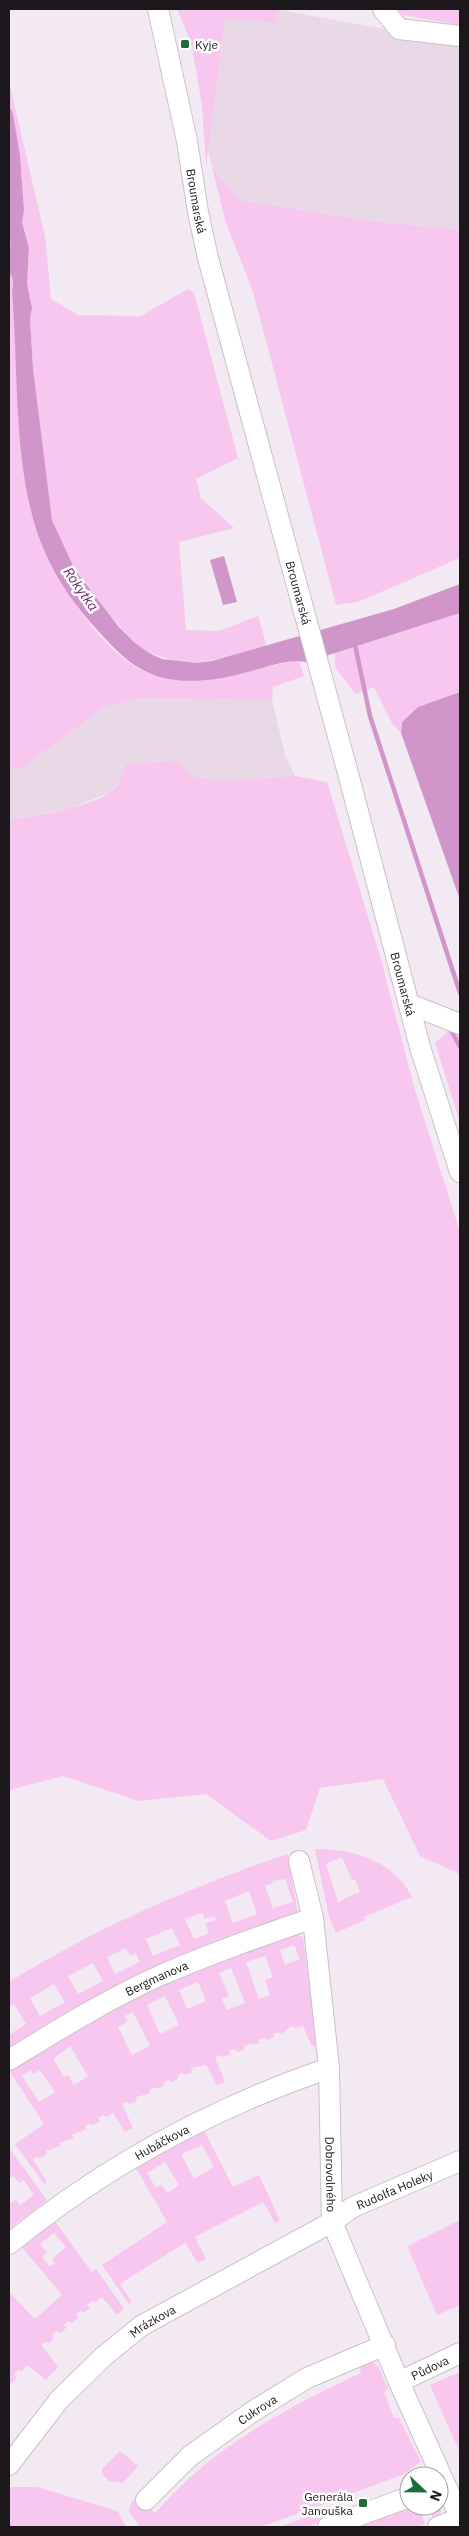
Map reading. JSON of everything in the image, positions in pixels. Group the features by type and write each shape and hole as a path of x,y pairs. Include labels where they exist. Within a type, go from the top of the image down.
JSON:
{"street":[{"name":"Broumarská","path":"158,9 187,141 198,212 208,258 409,1004 460,1172"},
{"path":"383,9 399,29 460,36"},
{"path":"409,1004 460,1024"},
{"name":"Dobrovolného","path":"299,1861 313,1918 329,2068 332,2222 399,2382 441,2466"},
{"name":"Bergmanova","path":"9,2060 83,2014 159,1976 233,1946 313,1918"},
{"name":"Hubáčkova","path":"9,2244 56,2206 129,2158 209,2116 272,2088 329,2068"},
{"name":"Rudolfa Holeky","path":"332,2222 353,2207 460,2161"},
{"name":"Mrázkova","path":"9,2465 59,2400 103,2357 141,2326 332,2222"},
{"name":"Cukrova","path":"146,2500 190,2456 252,2412 307,2378 385,2345"},
{"name":"Půdova","path":"399,2382 460,2353"},
{"path":"438,2527 460,2518 449,2486"},
{"path":"328,2527 399,2501"}],"shaded area":[{"path":"177,9 278,9 276,23 225,18 206,167 202,105 191,42"},
{"path":"275,9 460,43 460,230 370,221 239,200 212,167 208,149 225,18"},
{"path":"398,9 460,9 460,25 403,15"},
{"path":"9,82 45,236 51,299 78,315 141,316 188,289 194,293 238,458 196,479 201,498 234,528 179,542 186,630 219,631 258,616 267,647 234,656 196,663 176,661 149,653 135,643 98,603 66,554 52,520 45,477 33,369 30,318 32,308 27,284 29,248 22,222 24,210 20,155 13,114 9,105"},
{"path":"212,167 239,200 370,221 460,230 460,558 358,602 336,605 253,292 226,223"},
{"path":"9,269 14,278 12,292 35,523 53,565 80,611 115,651 134,666 161,677 191,680 214,679 299,661 304,676 273,687 272,700 140,698 106,706 22,768 9,767"},
{"path":"460,613 460,692 418,707 402,722 401,733 392,723 374,687 355,694 335,667 335,653"},
{"path":"140,698 272,700 285,754 295,776 221,781 191,776 122,779 109,793 74,807 9,820 9,767 22,768 106,706"},
{"path":"178,761 191,776 221,781 295,776 327,782 380,956 415,1090 460,1232 460,1874 420,1856 383,1779 320,1788 306,1830 271,1841 206,1794 139,1801 63,1776 9,1790 9,820 75,807 100,798 109,793 118,784 126,764"},
{"path":"448,1031 460,1032 460,1122 435,1043"},
{"path":"315,1849 344,1851 371,1859 395,1874 412,1897 364,1917 365,1920 336,1933 329,1917","holes":["342,1857 352,1880 355,1879 360,1892 338,1902 326,1864"]},
{"path":"287,1854 298,1913 9,2049 9,2035 26,2024 14,2004 9,2007 9,1982 42,1962 144,1910","holes":["285,1879 293,1902 273,1908 265,1886 273,1883 272,1881","249,1891 257,1914 233,1923 225,1901","202,1913 205,1919 214,1916 216,1920 205,1924 209,1933 194,1939 185,1919","172,1928 180,1945 153,1956 146,1939","126,1948 130,1956 136,1953 140,1962 115,1974 107,1957","93,1963 103,1981 78,1994 68,1976","54,1984 65,2002 40,2016 30,1998"]},
{"path":"294,1933 303,1937 317,2045 312,2047 303,2026 296,2028 292,2026 281,2034 278,2032 273,2034 274,2037 267,2040 264,2038 258,2040 260,2043 244,2045 245,2049 238,2052 235,2049 229,2051 231,2054 224,2057 220,2055 215,2057 225,2082 217,2086 206,2065 191,2068 192,2072 185,2075 182,2073 177,2076 178,2079 171,2082 168,2080 163,2083 164,2086 157,2089 154,2087 149,2090 151,2093 136,2097 137,2100 130,2104 126,2102 122,2104 133,2128 125,2132 113,2113 106,2117 103,2115 98,2118 100,2121 93,2125 85,2126 87,2129 72,2135 74,2138 59,2143 61,2146 46,2151 47,2154 41,2158 33,2159 47,2182 44,2184 15,2144 44,2124 9,2070 102,2014 200,1967","holes":["294,1945 300,1959 285,1965 280,1950","265,1956 273,1977 265,1980 270,1995 259,1999 246,1962","231,1968 245,2003 227,2010 222,1999 229,1996 219,1973","198,1982 206,2001 187,2009 179,1990","165,1996 179,2025 160,2034 147,2005","133,2012 150,2046 132,2055 118,2027 127,2022 125,2016","70,2046 88,2076 74,2085 68,2075 64,2077 53,2059","31,2070 33,2074 40,2070 55,2092 39,2102 22,2076"]},
{"path":"203,2128 233,2187 259,2175 280,2220 275,2223 263,2202 195,2237 206,2259 198,2263 185,2243 120,2284 132,2302 129,2304 102,2265 167,2222 134,2165","holes":["202,2145 214,2167 194,2179 181,2154","165,2162 179,2185 167,2193 162,2185 156,2188 147,2173"]},
{"path":"9,2148 47,2200 9,2229 9,2204 16,2200 20,2205 34,2195 24,2180 19,2183 13,2176 9,2178"},
{"path":"53,2219 92,2272 96,2269 124,2309 117,2315 102,2297 96,2302 92,2301 87,2305 90,2308 84,2312 80,2311 76,2315 78,2318 72,2323 68,2321 64,2325 66,2328 61,2333 56,2331 52,2335 54,2338 49,2343 45,2342 41,2345 58,2367 46,2380 27,2365 22,2371 18,2370 14,2375 17,2377 12,2383 9,2383 9,2292 35,2319 62,2295 21,2246","holes":["54,2233 66,2247 52,2259 55,2263 50,2267 42,2257 47,2253 40,2244"]},
{"path":"460,2220 460,2305 437,2315 407,2246"},
{"path":"372,2362 378,2366 388,2389 384,2392 394,2418 399,2418 421,2462 415,2466 399,2466 399,2476 261,2527 140,2527 129,2511 132,2500 141,2502 155,2513 200,2468 217,2455 287,2410 361,2373 360,2367"},
{"path":"460,2372 460,2453 430,2385"},
{"path":"120,2451 138,2466 123,2483 109,2481 102,2474 102,2469"},
{"path":"9,2487 37,2487 118,2511 126,2527 9,2527"},
{"path":"399,2510 399,2516 422,2516 425,2524 416,2527 351,2527"},
{"path":"322,2511 325,2520 306,2527 279,2527"}],"water":[{"name":"Rokytka","path":"9,105 13,114 20,155 24,210 22,222 29,248 27,284 32,308 30,318 33,369 52,520 75,570 118,626 135,643 149,653 162,659 196,663 212,661 394,609 460,584 460,613 307,662 290,661 232,676 195,681 169,679 148,673 115,649 92,625 69,595 49,562 34,521 26,490 19,423 13,281 9,264"},
{"path":"224,556 237,602 223,605 210,560"},
{"path":"460,692 460,900 401,733 402,722 418,707"}],"waterway":[{"path":"354,640 370,716 460,993"},
{"path":"452,1032 460,1047"}],"place":[{"name":"Kyje","path":"185,44"},
{"name":"Generála Janouška","path":"363,2503"}]}
